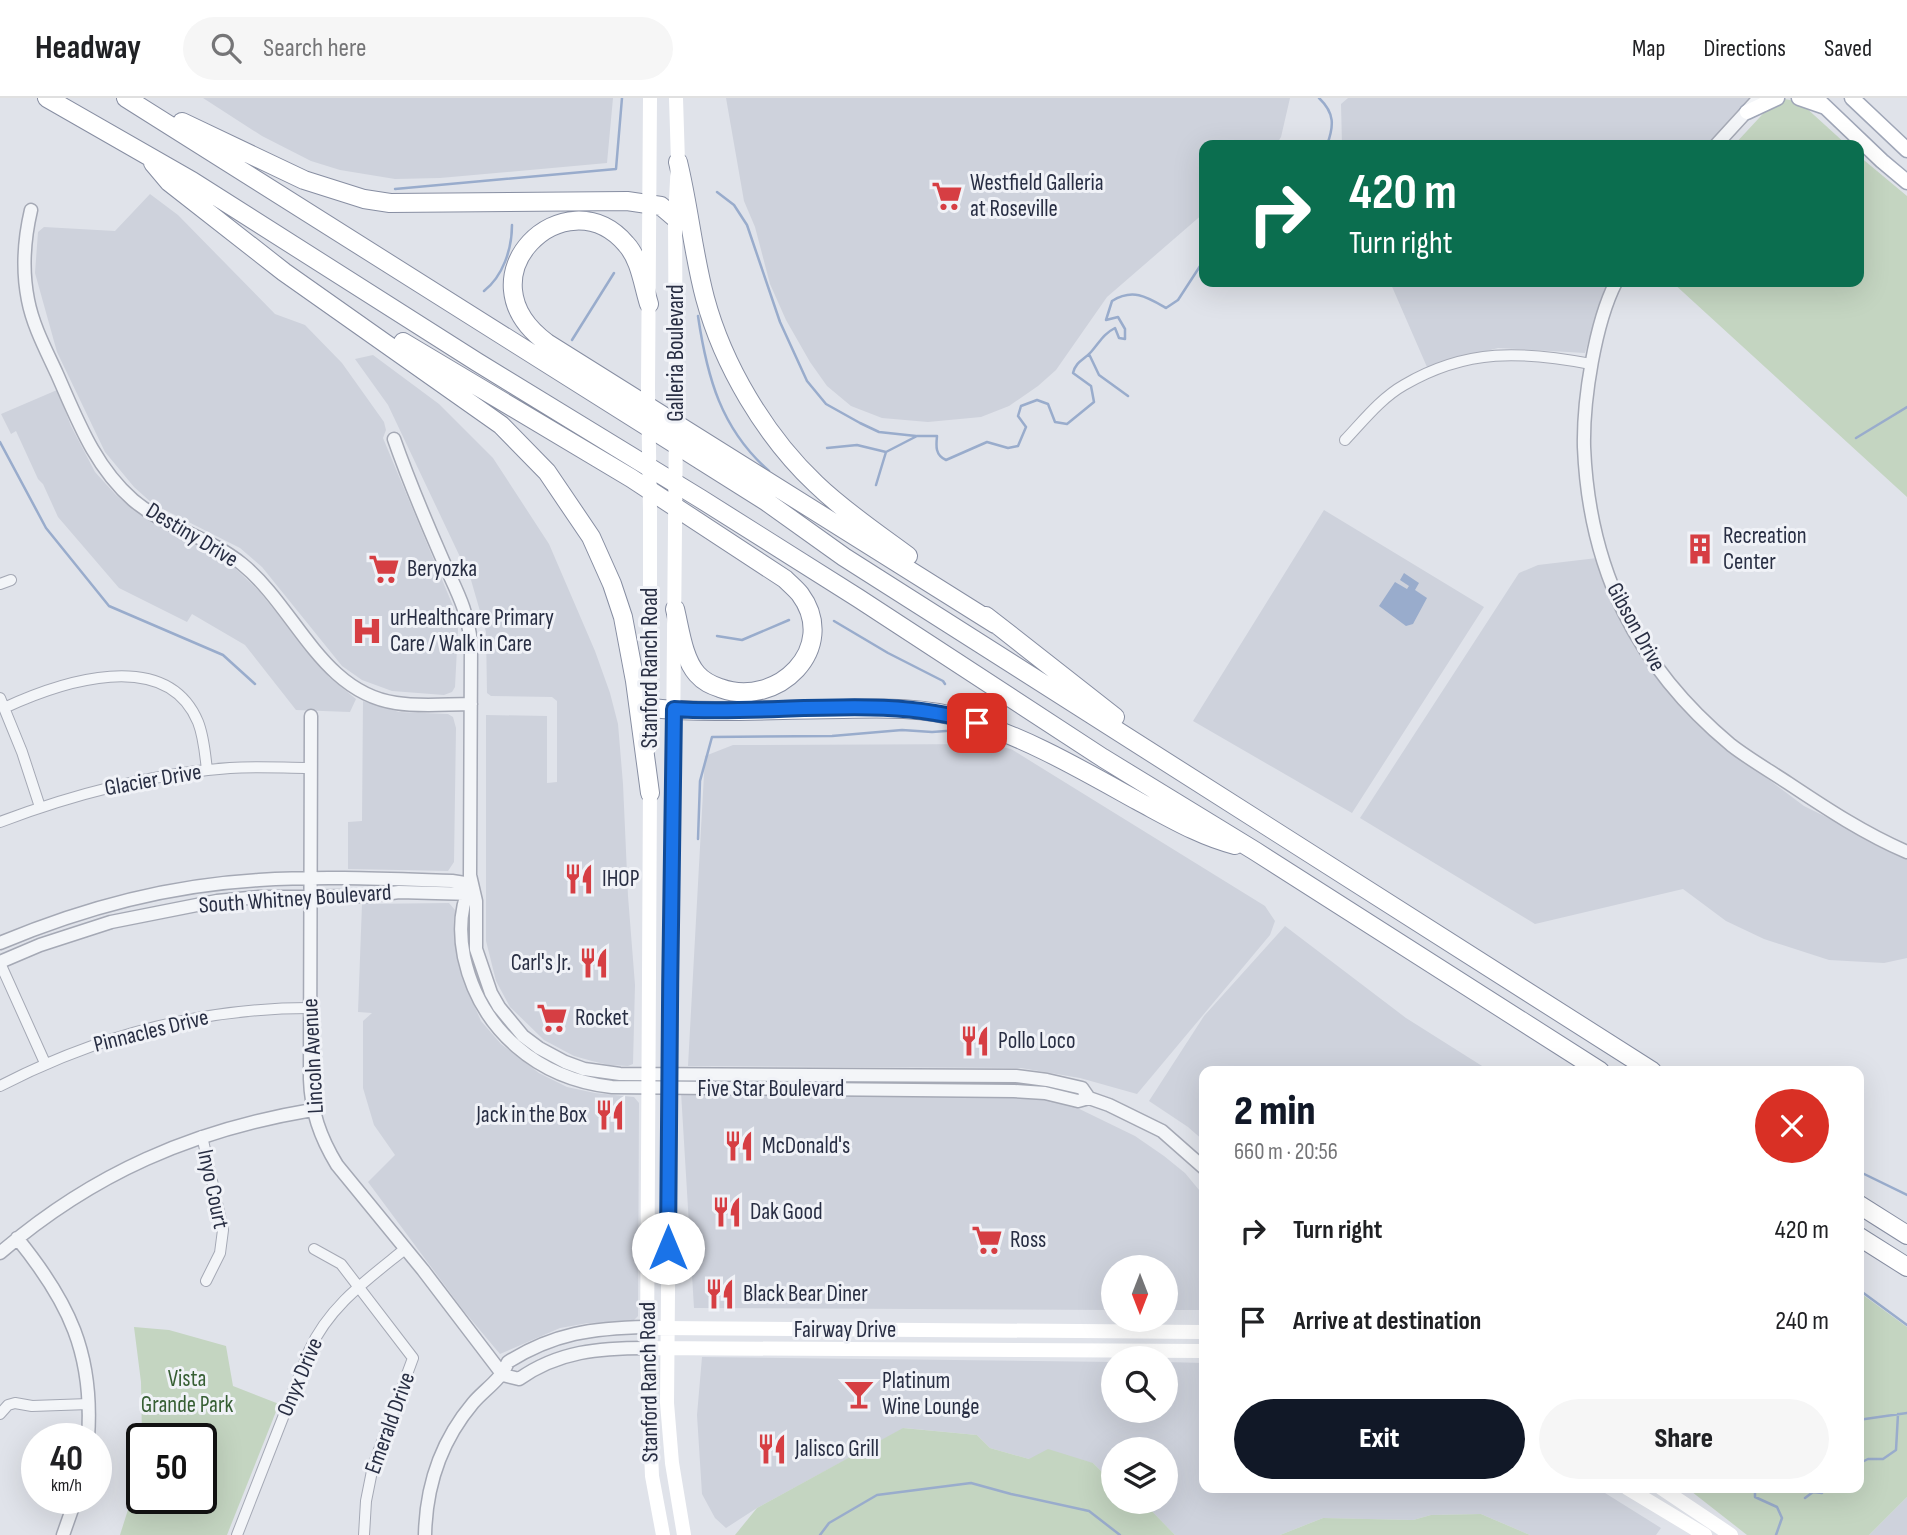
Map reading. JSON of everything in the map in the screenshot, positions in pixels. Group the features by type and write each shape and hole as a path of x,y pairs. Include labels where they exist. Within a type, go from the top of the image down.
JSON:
{"highway":[{"path":"47,98 146,154 824,577 1102,758 1255,850 1592,1066"},
{"path":"127,98 304,180 349,196 390,203 627,201 661,206 675,218"},
{"path":"127,98 766,502 844,557 1644,1066"},
{"path":"146,154 169,182 284,271 501,425 547,472 577,513 601,557 623,617 635,681 650,793"},
{"path":"678,162 701,280 713,321 742,384 786,452 817,485 1137,733 1168,763"},
{"path":"649,304 635,256 627,244 606,228 593,223 568,222 546,229 530,242 519,257 513,283 518,311 526,326 547,344 995,624"},
{"path":"334,307 373,326 631,478 773,570 801,595 811,616 812,637 805,658 792,674 777,686 755,693 729,691 706,683 692,668 675,609"},
{"path":"650,708 891,709 925,711 962,718 996,729 1063,760 1206,838 1255,850"},
{"path":"1864,1208 1907,1235"},
{"path":"1864,1240 1907,1267"}],"main road":[{"name":"Galleria Boulevard","path":"649,304 650,98"},
{"name":"Galleria Boulevard","path":"675,609 675,218 678,162 676,98"},
{"path":"1749,105 1777,98"},
{"path":"1799,98 1820,102 1861,140"},
{"path":"1852,98 1907,150"},
{"path":"1864,142 1907,182"},
{"name":"Stanford Ranch Road","path":"649,304 647,1348 652,1476 663,1535"},
{"name":"Stanford Ranch Road","path":"675,609 667,1348 668,1434 684,1535"},
{"name":"Fairway Drive","path":"647,1327 1199,1332"},
{"path":"911,1331 912,1349"},
{"name":"Fairway Drive","path":"647,1348 1199,1351"},
{"path":"1635,1493 1705,1535"},
{"path":"1668,1493 1731,1535"}],"street":[{"path":"1720,140 1749,105 1759,98"},
{"name":"Destiny Drive","path":"31,210 24,260 28,301 35,326 86,438 100,463 119,486 159,519 215,545 243,565 272,596 319,655 347,683 378,699 399,704 471,704"},
{"name":"Gibson Drive","path":"1613,287 1591,364 1583,420 1586,477 1593,526 1608,579 1630,624 1656,664 1694,711 1733,746 1874,838 1907,852"},
{"path":"1345,440 1371,412 1402,386 1445,366 1483,356 1509,354 1544,355 1591,364"},
{"name":"Five Star Boulevard","path":"394,439 437,547 463,603 471,643 470,890 476,901 476,949 491,993 504,1014 523,1036 565,1062 648,1081 765,1089 1023,1091 1077,1101 1089,1098"},
{"path":"0,584 11,580"},
{"path":"40,807 2,703 53,689 123,676 153,680 175,691 192,711 202,738 207,770"},
{"name":"Lincoln Avenue","path":"310,716 310,1079 313,1110 327,1149 337,1165 503,1375"},
{"name":"Glacier Drive","path":"0,822 86,793 207,770 310,768"},
{"name":"South Whitney Boulevard","path":"0,943 71,915 136,897 214,884 310,878 452,881 470,890"},
{"name":"Five Star Boulevard","path":"470,890 462,903 461,934 467,970 487,1015 513,1045 552,1071 580,1082 612,1087 648,1081"},
{"name":"South Whitney Boulevard","path":"0,963 77,932 140,915 217,901 259,897 370,896 399,892 470,890"},
{"path":"0,963 46,1063"},
{"path":"467,970 474,971 491,993"},
{"name":"Pinnacles Drive","path":"0,1086 46,1063 123,1035 178,1020 244,1010 310,1008"},
{"path":"528,1057 535,1054 565,1062"},
{"path":"765,1074 765,1089"},
{"name":"Five Star Boulevard","path":"669,1082 765,1074 1016,1076 1047,1080 1082,1088 1089,1098 1162,1130 1199,1162"},
{"path":"0,1253 73,1197 151,1155 250,1122 313,1110"},
{"name":"Inyo Court","path":"202,1136 223,1230 220,1253 206,1281"},
{"path":"17,1238 51,1282 72,1323 83,1359 89,1404 88,1423"},
{"path":"314,1249 341,1264 360,1286"},
{"name":"Onyx Drive","path":"237,1535 314,1339 337,1307 405,1249"},
{"name":"Emerald Drive","path":"360,1286 413,1358 373,1466 366,1501 364,1535"},
{"name":"Fairway Drive","path":"425,1535 431,1485 448,1439 478,1397 503,1375 508,1362 551,1340 586,1330 647,1327"},
{"name":"Fairway Drive","path":"503,1375 519,1379 556,1359 580,1352 605,1348 647,1348"},
{"path":"0,1414 8,1405 15,1403 33,1406 89,1404"},
{"path":"63,1535 70,1514"}],"shaded area":[{"path":"203,98 613,98 607,163 440,178 395,179 340,170 311,161 262,136"},
{"path":"726,98 1290,98 1279,140 1199,140 1199,217 1107,297 1056,370 1009,406 981,417 928,422 882,418 851,406 827,386 786,320 770,284 755,227 744,201"},
{"path":"1348,98 1749,98 1712,140 1342,140 1341,104"},
{"path":"150,194 178,215 275,314 305,325 342,363 384,422 386,430 383,438 453,606 458,629 455,687 452,692 444,695 392,691 362,680 342,666 262,567 240,548 153,504 134,487 105,452 57,352 35,273 38,232 44,227 115,231"},
{"path":"1392,287 1606,287 1585,353 1498,348 1427,367"},
{"path":"373,355 439,404 493,458 549,544 595,651 618,724 623,784 635,985 633,1064 628,1066 609,1065 574,1056 544,1040 510,1007 496,981 486,941 486,715 547,716 547,783 557,782 557,701 552,697 491,696 487,693 486,632 471,580 388,405 355,359"},
{"path":"57,390 71,426 95,472 116,495 138,513 216,554 236,569 259,591 329,677 356,699 350,712 296,710 245,645 192,614 187,622 119,588 58,517 16,431 11,434 1,414"},
{"path":"1324,510 1484,607 1352,813 1193,721"},
{"path":"1597,558 1636,642 1703,730 1804,806 1907,857 1907,958 1884,963 1829,960 1764,939 1726,921 1683,889 1535,924 1360,818 1519,573 1538,565"},
{"path":"363,701 399,712 448,714 453,717 456,728 454,862 448,871 348,869 348,822 362,821"},
{"path":"987,744 1011,749 1265,906 1275,921 1270,935 1137,1094 1080,1078 1021,1068 688,1066 705,756 733,745"},
{"path":"449,903 455,910 458,958 465,984 481,1021 501,1044 539,1073 567,1087 634,1097 639,1103 638,1316 632,1322 588,1323 560,1328 500,1354 463,1310 368,1182 395,1155 374,1125 363,1088 363,1021 372,1013 358,1012 362,904"},
{"path":"1285,926 1406,1018 1482,1066 1199,1066 1199,1137 1149,1101 1204,1016"},
{"path":"681,1092 1018,1094 1061,1100 1135,1136 1185,1173 1199,1190 1199,1310 1178,1310 1178,1255 1101,1255 1101,1310 694,1308"},
{"path":"702,1357 1101,1362 1101,1423 1178,1423 1178,1362 1199,1363 1199,1493 1605,1493 1661,1528 1656,1535 1530,1535 1481,1514 1431,1515 1413,1520 1323,1518 1280,1535 1175,1535 1155,1514 1178,1514 1178,1437 1101,1437 1101,1471 1093,1463 1029,1459 990,1448 977,1435 904,1428 757,1508 726,1528 715,1518 702,1494 697,1415"},
{"path":"1907,1497 1907,1535 1869,1535"}],"green space":[{"path":"1784,99 1796,101 1842,140 1739,140 1772,104"},
{"path":"1864,160 1907,196 1907,497 1677,287 1864,287"},
{"path":"1864,1296 1907,1327 1907,1497 1869,1535 1747,1535 1693,1493 1864,1493"},
{"name":"Vista Grande Park","path":"134,1327 169,1330 226,1346 233,1386 279,1404 227,1535 120,1535 127,1514 217,1514 217,1423 142,1423 141,1382"},
{"path":"903,1428 977,1435 990,1448 1029,1459 1048,1449 1093,1463 1101,1471 1101,1514 1155,1514 1175,1535 735,1535 757,1508"},
{"path":"1481,1514 1530,1535 1280,1535 1323,1518 1413,1520 1431,1515"}],"water":[{"path":"1404,573 1419,583 1415,590 1427,598 1413,624 1406,626 1379,606 1395,582 1407,589 1409,586 1400,580"}],"waterway":[{"path":"395,189 616,169 622,98"},
{"path":"1319,98 1328,109 1332,120 1329,140"},
{"path":"717,192 734,205 747,225 780,322 807,381 826,404 860,423 879,432 916,436"},
{"path":"484,291 496,278 505,261 512,225"},
{"path":"876,485 886,452 917,436 937,436 938,453 946,460 987,442 1008,448 1018,446 1026,427 1018,416 1021,406 1037,400 1048,404 1055,422 1067,424 1094,402 1091,386 1073,373 1076,366 1115,328 1119,338 1125,339 1125,329 1118,317 1106,320 1112,301 1133,295 1166,308 1178,300 1199,268"},
{"path":"572,340 614,273"},
{"path":"698,316 706,360 719,401 739,438 769,471"},
{"path":"1089,354 1099,375 1128,396"},
{"path":"1856,438 1907,407"},
{"path":"0,442 46,528 109,606 223,655 255,684"},
{"path":"827,448 857,445 886,452"},
{"path":"717,636 742,640 789,620"},
{"path":"834,621 945,684"},
{"path":"698,839 700,781 712,737 832,736 902,730 960,730"},
{"path":"1864,1174 1907,1195"},
{"path":"1864,1293 1907,1325"},
{"path":"1864,1419 1907,1413"},
{"path":"1864,1461 1883,1459 1896,1450 1898,1414"},
{"path":"820,1535 829,1523 877,1495 971,1483 1089,1511 1120,1535"},
{"path":"1755,1493 1755,1497 1777,1507 1782,1518 1776,1535"},
{"path":"1805,1498 1812,1493"}],"place":[{"name":"Westfield Galleria at Roseville","path":"947,196"},
{"name":"Recreation Center","path":"1700,549"},
{"name":"Beryozka","path":"384,569"},
{"name":"urHealthcare Primary Care / Walk in Care","path":"367,631"},
{"name":"IHOP","path":"579,879"},
{"name":"Carl's Jr.","path":"594,963"},
{"name":"Rocket","path":"552,1018"},
{"name":"Pollo Loco","path":"975,1041"},
{"name":"Jack in the Box","path":"610,1115"},
{"name":"McDonald's","path":"739,1146"},
{"name":"Dak Good","path":"727,1212"},
{"name":"Ross","path":"987,1240"},
{"name":"Black Bear Diner","path":"720,1294"},
{"name":"Platinum Wine Lounge","path":"859,1394"},
{"name":"Jalisco Grill","path":"772,1449"}],"route":[{"path":"668,1248 674,709 891,709 946,714 977,723"}]}
